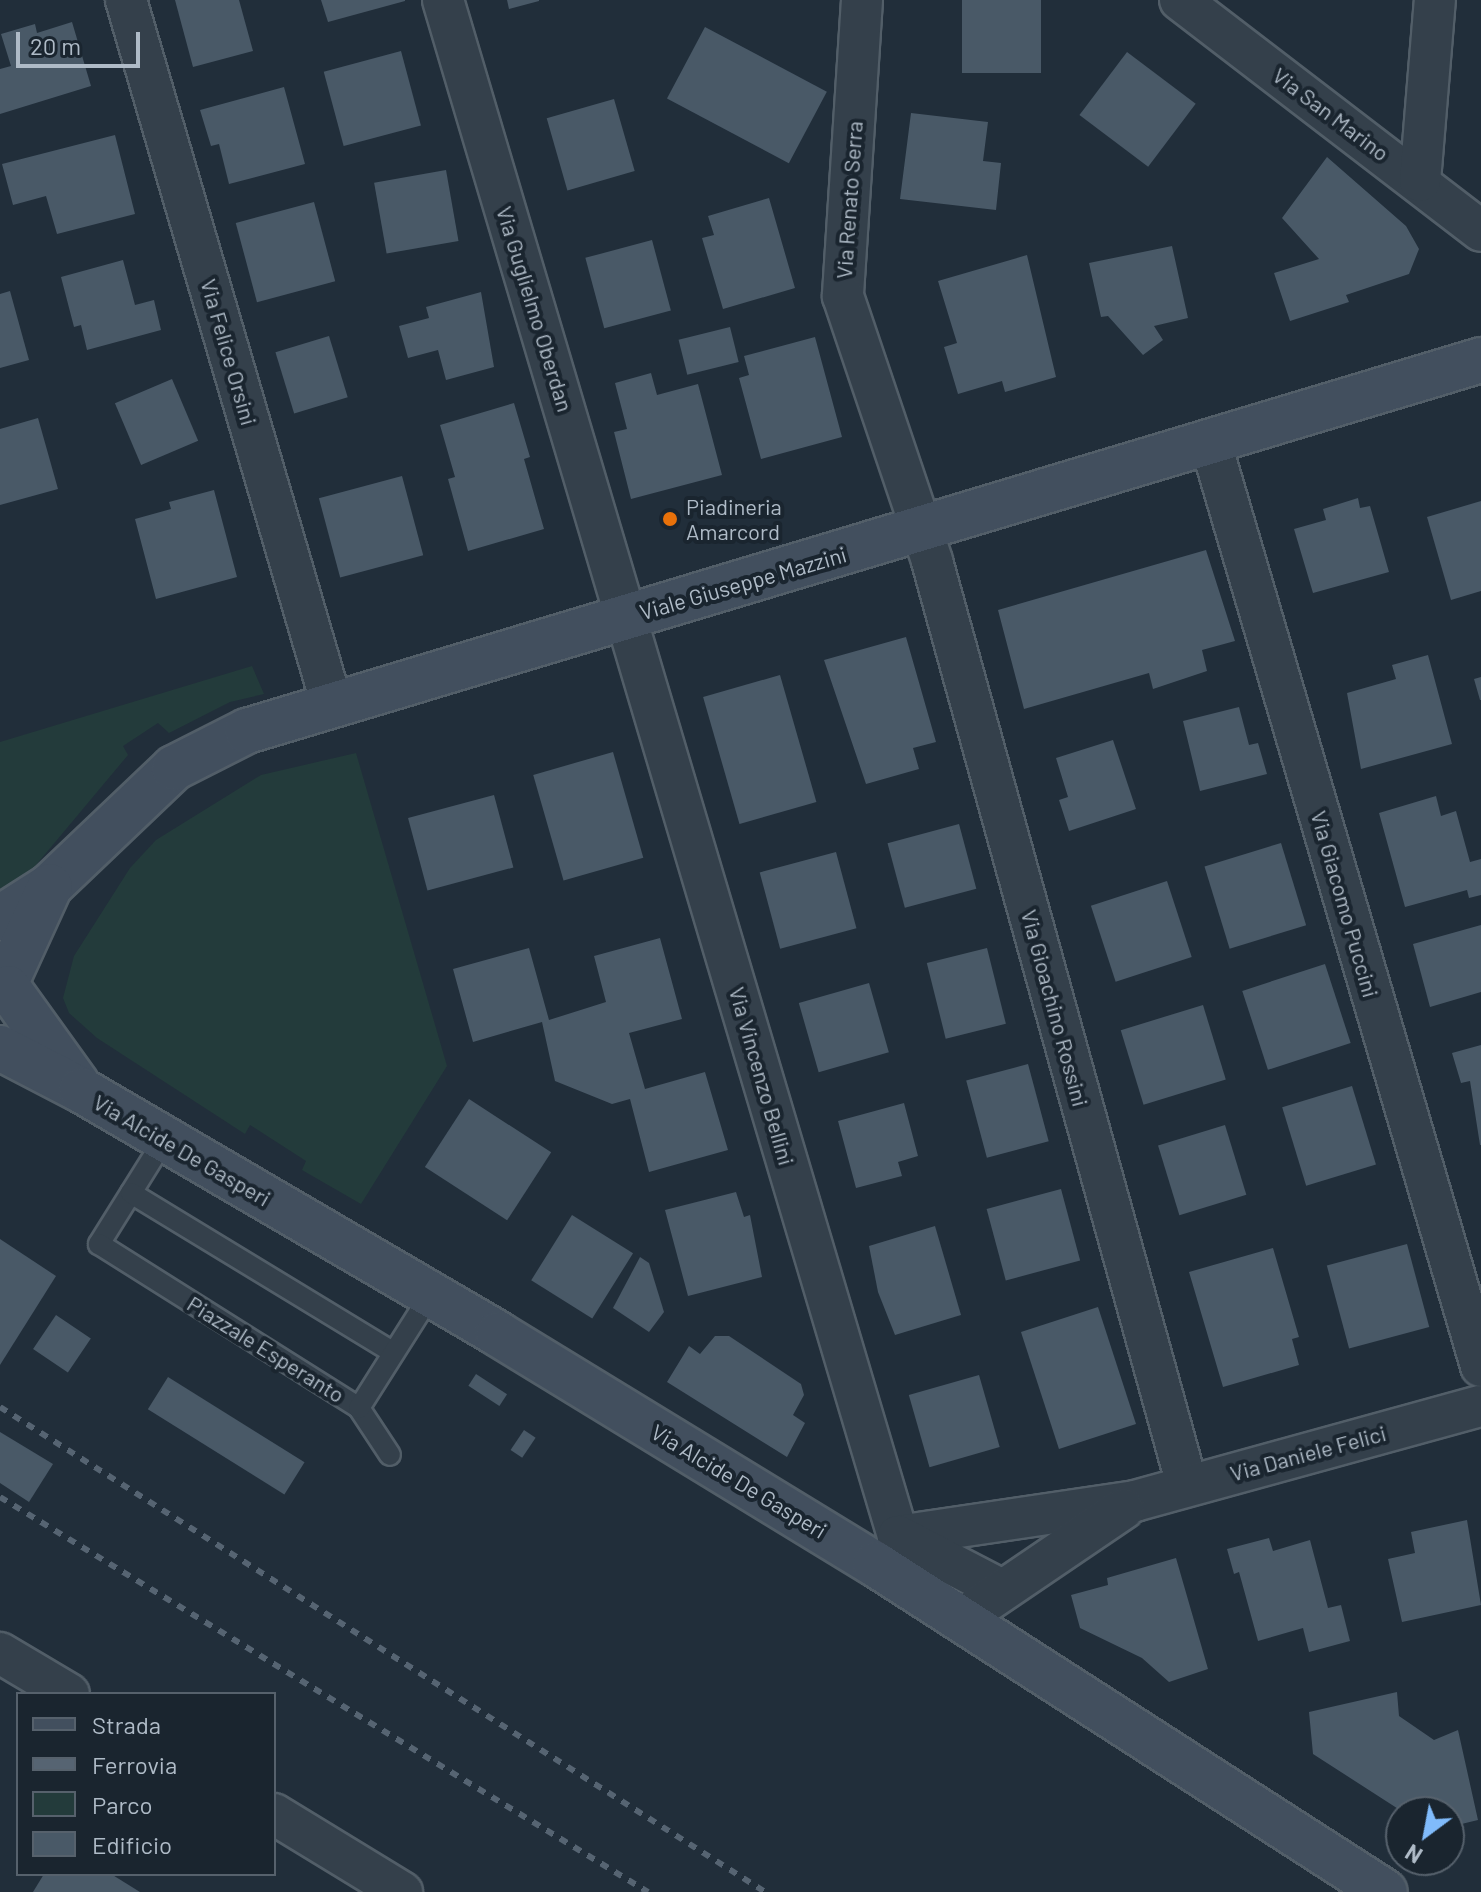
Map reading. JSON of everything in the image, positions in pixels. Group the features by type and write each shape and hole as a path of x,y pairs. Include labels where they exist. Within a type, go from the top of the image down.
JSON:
{"street":[{"name":"Via Felice Orsini","path":"126,0 332,705"},
{"name":"Via Guglielmo Oberdan","path":"443,0 627,617"},
{"name":"Via Renato Serra","path":"862,0 843,296 922,531"},
{"name":"Via San Marino","path":"1180,0 1420,181 1481,231"},
{"path":"1420,181 1435,0"},
{"name":"Viale Giuseppe Mazzini","path":"0,918 50,886 174,768 247,731 922,531 1481,360"},
{"name":"Via Giacomo Puccini","path":"1210,441 1481,1366"},
{"name":"Via Gioachino Rossini","path":"922,531 1187,1485"},
{"name":"Via Vincenzo Bellini","path":"627,617 887,1550"},
{"name":"Viale Giuseppe Mazzini","path":"4,986 50,886"},
{"name":"Via Alcide De Gasperi","path":"4,986 81,1090"},
{"name":"Via Alcide De Gasperi","path":"0,1048 81,1090 431,1294 887,1550 961,1619 1385,1892"},
{"name":"Via Daniele Felici","path":"887,1550 1135,1501 1481,1406"},
{"name":"Via Daniele Felici","path":"961,1619 1000,1589 1135,1501"},
{"path":"887,1550 952,1565 1000,1589"},
{"path":"0,1653 66,1692"},
{"path":"276,1815 402,1892"}],"lane":[{"path":"164,1140 131,1193 393,1352"},
{"name":"Piazzale Esperanto","path":"131,1193 99,1244 359,1408 431,1294"},
{"path":"359,1408 390,1455"}],"green space":[{"path":"252,666 264,694 230,702 169,733 158,723 123,746 128,755 31,871 0,896 0,742"},
{"path":"356,753 447,1066 361,1204 302,1170 306,1161 250,1125 245,1134 97,1038 69,1013 63,998 74,956 130,868 156,840 261,775"}],"building":[{"path":"175,0 239,0 253,51 193,67"},
{"path":"321,0 405,0 405,1 328,22"},
{"path":"507,0 539,0 539,1 509,9"},
{"path":"962,0 1041,0 1041,73 962,73"},
{"path":"72,22 91,86 0,114 0,69 11,66 1,34 35,24 37,33"},
{"path":"705,27 827,92 789,163 667,99"},
{"path":"401,51 421,125 344,146 324,72"},
{"path":"1127,52 1196,104 1148,167 1079,115"},
{"path":"284,87 305,164 229,184 219,144 211,146 200,110"},
{"path":"614,99 635,171 567,190 547,118"},
{"path":"911,113 988,122 983,161 1001,163 996,210 900,199"},
{"path":"115,135 135,214 57,234 46,196 13,205 2,164"},
{"path":"1327,157 1406,226 1419,249 1409,274 1346,295 1349,302 1290,321 1274,273 1319,259 1282,218"},
{"path":"446,170 459,241 387,254 374,183"},
{"path":"769,198 795,288 723,309 702,238 714,235 708,216"},
{"path":"314,202 335,281 257,302 236,223"},
{"path":"652,240 671,311 604,328 585,258"},
{"path":"1172,246 1188,318 1154,326 1163,340 1143,355 1108,316 1101,317 1089,263"},
{"path":"1027,255 1056,377 1005,392 1002,381 958,394 944,347 957,343 938,281"},
{"path":"123,260 135,305 154,300 161,330 87,350 81,325 74,327 61,277"},
{"path":"10,291 29,360 0,368 0,294"},
{"path":"481,292 494,367 446,380 438,350 408,358 399,326 429,318 426,307"},
{"path":"730,327 739,362 687,375 679,340"},
{"path":"329,336 348,397 294,414 275,352"},
{"path":"815,337 842,437 761,459 739,378 749,375 744,356"},
{"path":"651,373 657,395 698,384 722,475 631,499 614,432 627,429 615,383"},
{"path":"172,379 198,441 141,465 115,403"},
{"path":"514,403 530,457 524,459 544,529 468,551 448,479 455,477 440,425"},
{"path":"38,418 58,489 0,505 0,429"},
{"path":"402,476 423,555 340,577 319,498"},
{"path":"214,490 237,577 156,599 135,519 171,509 169,502"},
{"path":"1358,498 1360,508 1370,506 1389,572 1313,593 1294,529 1326,520 1323,509"},
{"path":"1481,501 1481,591 1451,600 1427,517"},
{"path":"1206,550 1235,641 1202,650 1207,671 1153,689 1149,673 1024,709 998,610"},
{"path":"906,637 936,742 913,748 919,769 866,784 824,660"},
{"path":"1428,655 1452,744 1361,769 1347,693 1396,679 1392,665"},
{"path":"780,675 816,802 739,824 703,697"},
{"path":"1481,677 1481,700 1480,700 1474,679"},
{"path":"1239,707 1249,745 1258,743 1267,774 1200,791 1183,721"},
{"path":"1113,740 1136,809 1069,831 1059,800 1068,797 1056,758"},
{"path":"613,752 643,858 564,881 533,775"},
{"path":"494,795 513,867 427,890 408,818"},
{"path":"1436,796 1441,816 1456,811 1470,862 1481,859 1481,895 1469,898 1467,890 1405,907 1379,813"},
{"path":"959,824 976,889 905,908 888,843"},
{"path":"1281,843 1306,925 1230,949 1204,866"},
{"path":"836,852 856,928 780,949 760,872"},
{"path":"1167,881 1192,957 1116,982 1091,906"},
{"path":"1481,925 1481,992 1430,1007 1413,944"},
{"path":"660,938 682,1019 629,1033 645,1089 705,1072 728,1150 649,1172 630,1099 612,1104 555,1081 542,1022 473,1042 453,969 529,948 549,1020 606,1002 594,956"},
{"path":"987,948 1006,1024 946,1039 927,963"},
{"path":"1325,964 1351,1043 1268,1070 1242,991"},
{"path":"869,983 889,1052 819,1072 799,1003"},
{"path":"1203,1005 1226,1080 1144,1105 1121,1030"},
{"path":"1481,1045 1480,1145 1470,1081 1461,1083 1452,1053"},
{"path":"1028,1064 1049,1141 987,1158 966,1081"},
{"path":"1352,1086 1376,1164 1306,1186 1282,1107"},
{"path":"469,1099 551,1152 507,1220 425,1167"},
{"path":"904,1103 918,1156 898,1162 902,1176 856,1188 838,1121"},
{"path":"1225,1125 1246,1195 1179,1215 1158,1145"},
{"path":"1061,1189 1080,1260 1006,1280 987,1209"},
{"path":"736,1192 744,1217 750,1215 762,1277 688,1296 665,1210"},
{"path":"572,1215 633,1253 592,1318 531,1280"},
{"path":"935,1226 961,1315 895,1335 878,1292 869,1246"},
{"path":"0,1239 56,1276 0,1365"},
{"path":"1407,1244 1429,1327 1349,1349 1327,1265"},
{"path":"1273,1248 1299,1337 1292,1339 1299,1365 1223,1387 1189,1272"},
{"path":"640,1257 649,1263 664,1312 649,1332 613,1308"},
{"path":"1098,1307 1136,1424 1059,1449 1021,1332"},
{"path":"56,1315 91,1338 68,1372 33,1349"},
{"path":"715,1336 729,1336 801,1384 804,1395 793,1415 805,1423 787,1457 667,1382 689,1346 700,1354"},
{"path":"476,1374 507,1394 499,1406 468,1386"},
{"path":"979,1375 1000,1447 930,1467 909,1395"},
{"path":"168,1377 305,1462 284,1495 148,1409"},
{"path":"524,1430 536,1438 522,1458 511,1450"},
{"path":"0,1432 53,1464 29,1502 0,1483"},
{"path":"1467,1520 1481,1605 1402,1622 1388,1559 1415,1553 1411,1532"},
{"path":"1269,1538 1273,1551 1310,1540 1328,1608 1341,1605 1350,1641 1309,1652 1303,1628 1258,1641 1239,1572 1234,1574 1227,1549"},
{"path":"1176,1558 1208,1669 1169,1682 1142,1658 1080,1628 1071,1595 1108,1585 1107,1578"},
{"path":"1397,1692 1399,1716 1434,1740 1458,1730 1478,1820 1465,1823 1465,1796 1385,1796 1385,1800 1313,1754 1309,1712"},
{"path":"43,1876 114,1876 140,1892 33,1892"}],"railway":[{"path":"0,1407 765,1892"},
{"path":"0,1497 648,1892"}],"place":[{"name":"Piadineria Amarcord","path":"670,519"}]}
